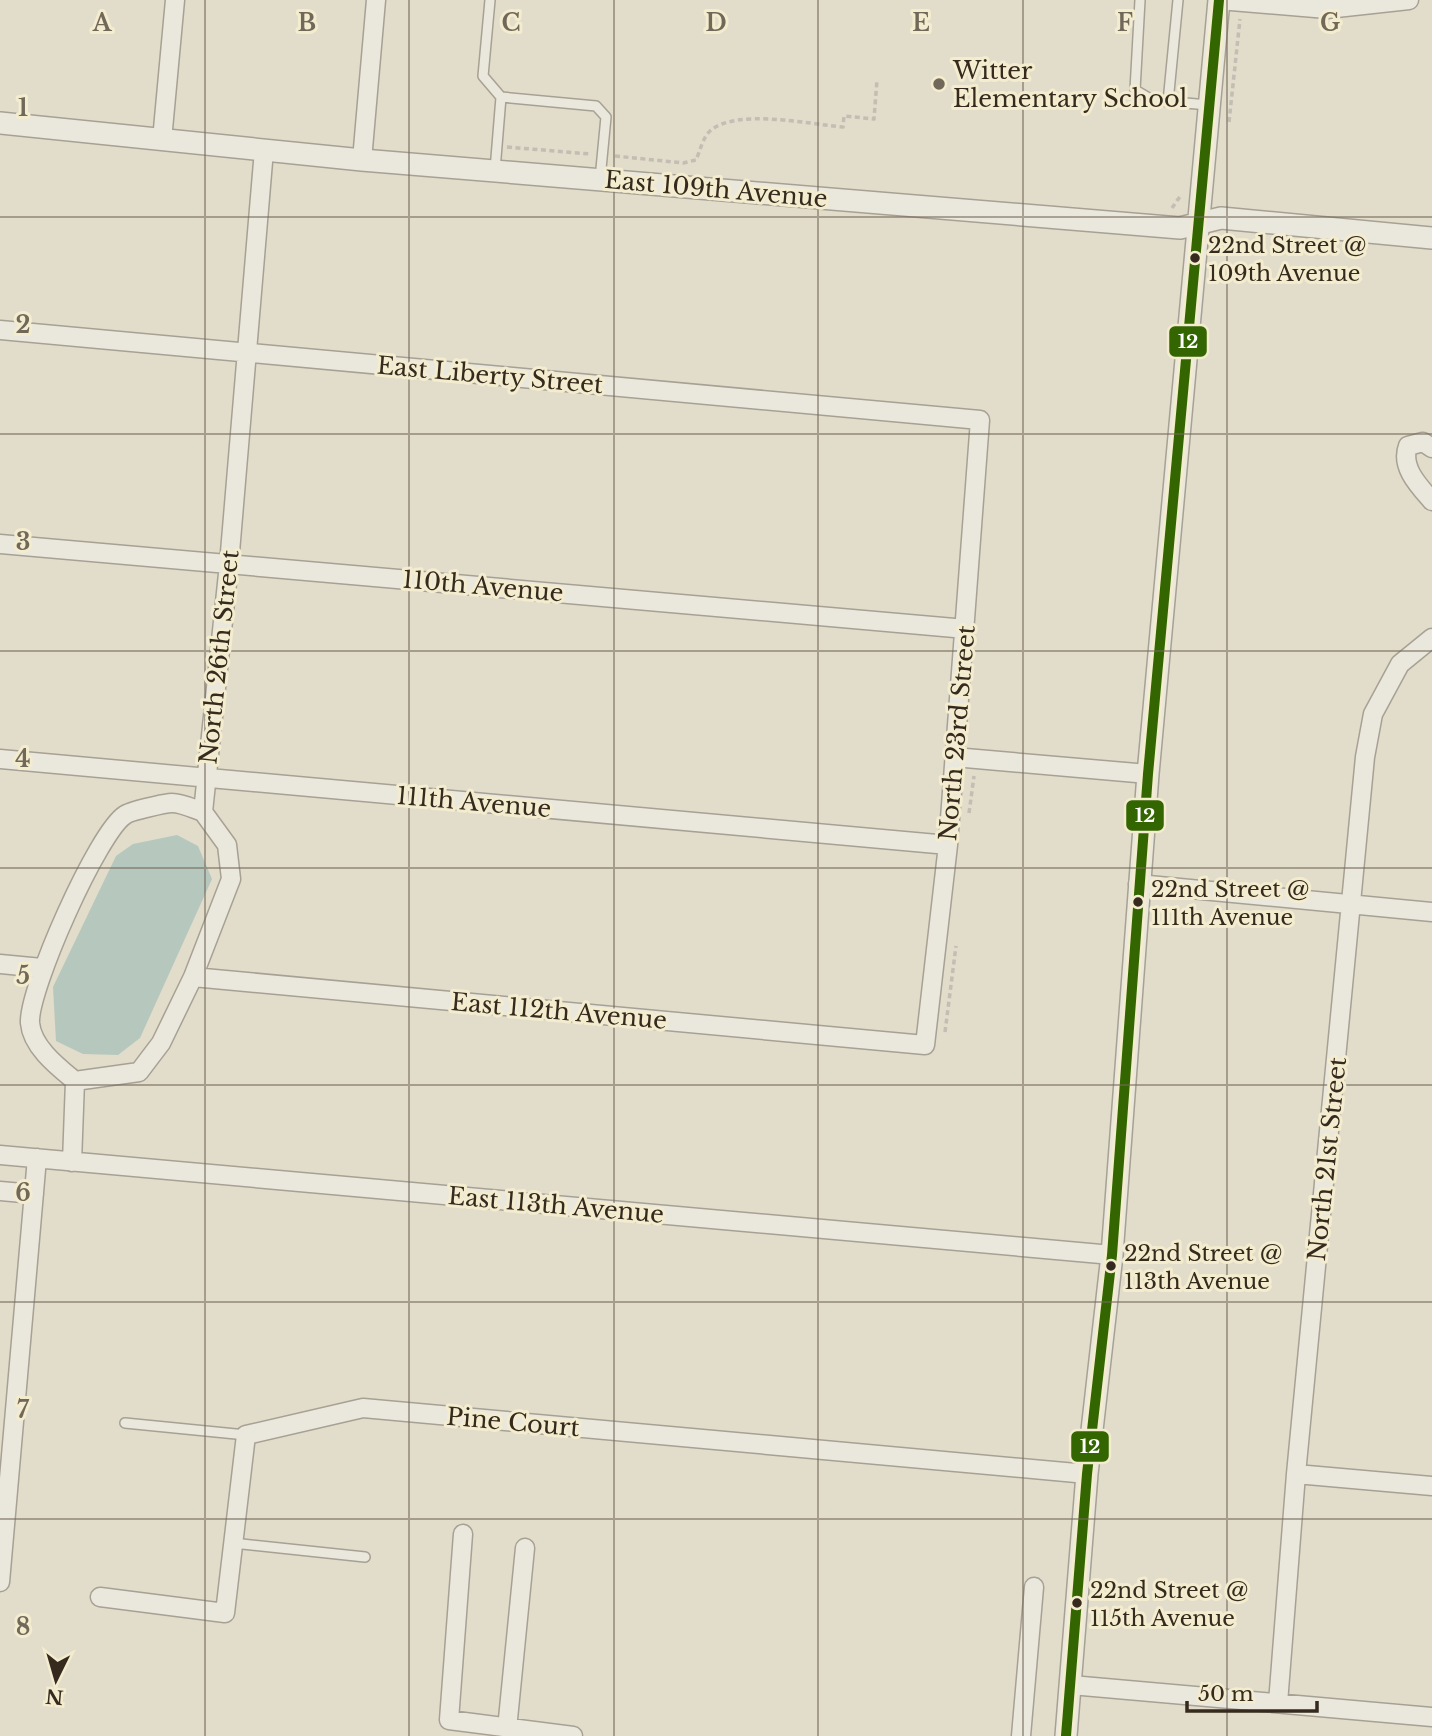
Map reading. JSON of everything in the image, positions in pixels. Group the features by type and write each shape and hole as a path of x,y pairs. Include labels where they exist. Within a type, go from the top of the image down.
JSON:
{"street":[{"path":"162,140 175,0"},
{"path":"362,160 376,0"},
{"path":"1066,1736 1087,1474 1112,1255 1138,884 1220,0 1327,9 1409,0"},
{"name":"East 109th Avenue","path":"0,123 362,160 1181,228 1221,218 1432,238"},
{"name":"North 26th Street","path":"203,812 229,564 264,150"},
{"name":"East Liberty Street","path":"0,330 980,420"},
{"name":"North 23rd Street","path":"933,1042 980,420"},
{"path":"1432,448 1423,442 1408,446 1405,454 1412,476 1432,501"},
{"name":"110th Avenue","path":"0,544 966,629"},
{"name":"North 21st Street","path":"1278,1703 1296,1474 1365,757 1373,714 1400,664 1432,638"},
{"path":"954,757 1148,774"},
{"name":"111th Avenue","path":"0,759 948,845"},
{"path":"172,803 203,812 227,845 231,879 193,977 161,1043 139,1072 75,1081 46,1056 30,1025 32,998 41,968 100,847 125,815 172,803"},
{"path":"1138,884 1432,912"},
{"path":"0,964 41,968"},
{"name":"East 112th Avenue","path":"193,977 933,1042"},
{"path":"72,1161 75,1081"},
{"name":"East 113th Avenue","path":"0,1155 1112,1255"},
{"path":"0,1582 37,1158"},
{"path":"0,1191 34,1194"},
{"name":"Pine Court","path":"246,1435 363,1409 1087,1474"},
{"path":"100,1597 225,1613 246,1435"},
{"path":"1296,1474 1432,1486"},
{"path":"463,1534 449,1720 573,1736"},
{"path":"506,1728 525,1548"},
{"path":"1021,1736 1034,1587"},
{"path":"1071,1685 1432,1717"}],"lane":[{"path":"490,0 483,76 501,97 596,106 606,117 600,180"},
{"path":"1140,0 1135,90 1152,100 1210,106"},
{"path":"1168,102 1178,0"},
{"path":"495,171 501,97"},
{"path":"125,1423 246,1435"},
{"path":"233,1543 365,1557"}],"path":[{"path":"1228,124 1240,19"},
{"path":"496,148 519,146 682,163 696,160 707,133 721,123 739,118 843,127 844,116 874,119 877,80"},
{"path":"969,816 973,776 981,768"},
{"path":"933,1042 947,1028 957,935"}],"shaded area":[{"path":"177,835 198,846 212,879 140,1038 118,1055 83,1054 56,1041 53,987 116,856 133,844"}],"transit line":[{"name":"12","path":"1066,1736 1087,1474 1112,1255 1148,774 1219,0"}],"place":[{"name":"Witter Elementary School","path":"939,84"},
{"name":"22nd Street @ 109th Avenue","path":"1195,258"},
{"name":"22nd Street @ 111th Avenue","path":"1138,902"},
{"name":"22nd Street @ 113th Avenue","path":"1111,1266"},
{"name":"22nd Street @ 115th Avenue","path":"1077,1603"}]}
